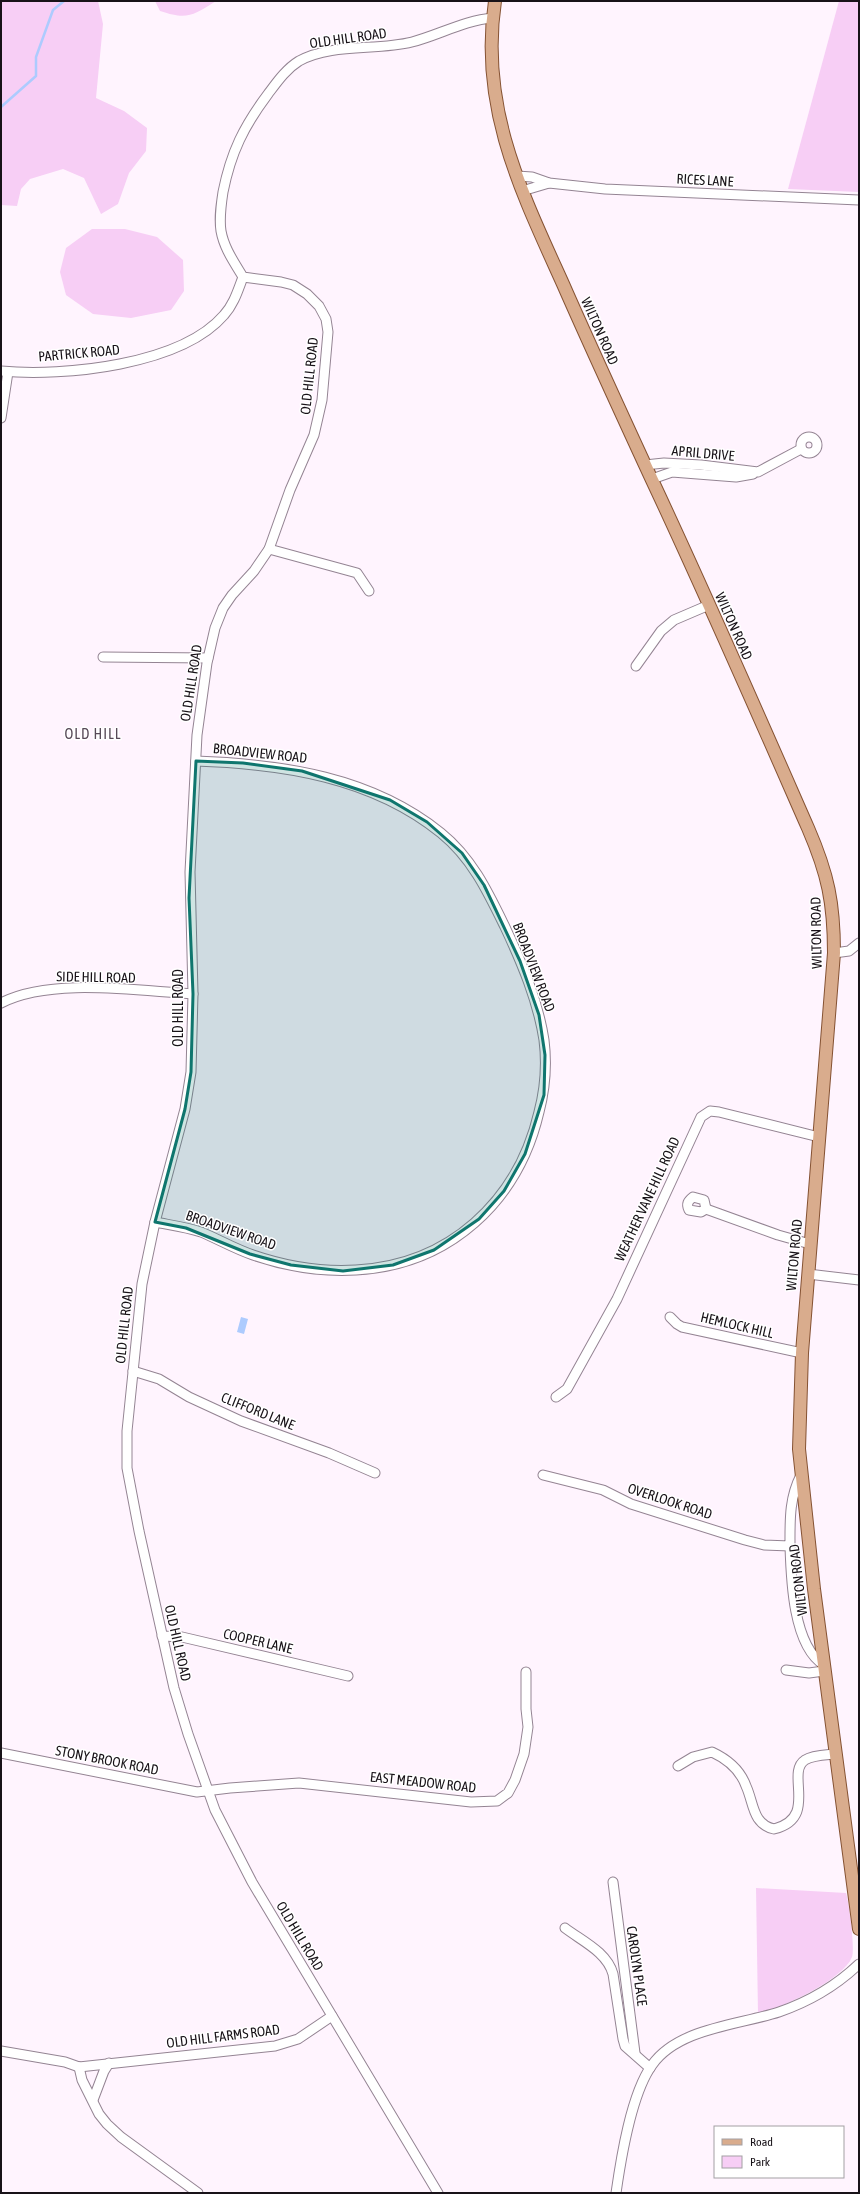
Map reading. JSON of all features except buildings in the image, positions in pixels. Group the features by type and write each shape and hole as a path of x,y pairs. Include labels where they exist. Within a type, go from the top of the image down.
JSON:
{"main road":[{"name":"WILTON ROAD","path":"495,1 491,56 495,97 505,144 516,176 571,303 709,605 823,863 833,907 834,953 810,1244 802,1354 799,1432 801,1475 824,1668 859,1929"}],"street":[{"name":"OLD HILL ROAD","path":"438,2193 248,1875 223,1828 208,1791 180,1711 162,1636 127,1468 127,1439 142,1284 155,1222 188,1096 191,1072 193,994 189,898 198,717 208,658 215,628 223,608 232,595 254,571 268,548 318,422 328,327 319,306 299,289 281,282 243,277 227,249 221,232 220,209 231,157 242,134 265,98 286,72 298,62 316,54 403,44 437,34 478,19 493,18"},
{"name":"RICES LANE","path":"516,176 532,177 549,184 605,189 859,200"},
{"name":"RICES LANE","path":"522,191 549,184"},
{"name":"PARTRICK ROAD","path":"4,371 108,367 135,361 168,350 197,337 217,323 232,303 243,277"},
{"path":"1,418 4,371"},
{"name":"APRIL DRIVE","path":"652,479 672,472 736,477 758,472 801,449"},
{"name":"APRIL DRIVE","path":"645,465 664,463 758,472"},
{"path":"268,548 357,574 368,591"},
{"path":"636,666 661,631 674,620 709,605"},
{"path":"103,657 208,658"},
{"name":"BROADVIEW ROAD","path":"155,1222 200,1232 262,1258 319,1270 367,1269 412,1260 434,1250 468,1229 488,1210 504,1191 519,1167 531,1142 544,1089 544,1041 533,995 512,944 484,885 471,865 453,844 427,822 400,805 381,796 324,776 267,765 196,761"},
{"path":"834,953 849,951 859,944"},
{"name":"SIDE HILL ROAD","path":"1,1003 27,994 62,988 193,994"},
{"name":"WEATHER VANE HILL ROAD","path":"556,1397 567,1389 613,1306 701,1117 710,1111 719,1112 819,1137"},
{"path":"706,1209 778,1236 810,1244"},
{"path":"808,1274 859,1280"},
{"name":"HEMLOCK HILL","path":"670,1317 682,1327 802,1354"},
{"name":"CLIFFORD LANE","path":"133,1371 158,1379 188,1397 256,1427 329,1453 375,1473"},
{"name":"OVERLOOK ROAD","path":"543,1475 603,1490 631,1504 745,1540 764,1545 790,1546"},
{"path":"786,1670 809,1673 824,1668 813,1656 799,1624 791,1585 791,1503 794,1488 801,1475"},
{"name":"COOPER LANE","path":"162,1636 182,1637 348,1676"},
{"name":"EAST MEADOW ROAD","path":"208,1791 299,1783 471,1802 497,1801 512,1788 524,1754 528,1727 526,1709 526,1672"},
{"path":"678,1766 693,1757 712,1752 727,1759 747,1786 757,1818 762,1824 774,1829 786,1825 797,1811 799,1798 799,1769 801,1763 809,1758 835,1754"},
{"name":"STONY BROOK ROAD","path":"1,1753 194,1792 208,1791"},
{"name":"CAROLYN PLACE","path":"613,1882 636,2053"},
{"path":"565,1928 601,1954 610,1966 613,1974 621,2034 625,2046 636,2053 650,2068"},
{"path":"616,2193 634,2110 650,2068 665,2052 686,2040 722,2026 769,2015 791,2007 826,1989 859,1964"},
{"name":"OLD HILL FARMS ROAD","path":"79,2067 275,2046 298,2039 332,2016"},
{"path":"1,2050 66,2062 79,2067 82,2080 99,2114 121,2137 198,2193"},
{"path":"93,2100 104,2071 109,2063"}],"highlighted area":[{"path":"196,761 243,763 302,771 390,800 427,822 462,853 484,885 520,961 539,1015 545,1055 544,1095 525,1154 504,1191 479,1219 434,1250 393,1265 343,1271 291,1265 250,1254 186,1228 155,1222 185,1109 191,1072 193,994 189,898"}],"green space":[{"path":"1,1 98,1 103,24 96,98 124,111 147,128 146,151 129,173 118,204 101,214 84,178 63,169 30,179 21,189 17,206 1,205"},
{"path":"155,1 216,1 195,13 183,16 160,11"},
{"path":"839,1 859,1 859,192 788,189"},
{"path":"92,229 125,229 157,237 183,260 184,291 171,310 131,318 93,314 66,295 60,272 66,248"},
{"path":"756,1888 846,1893 853,1945 852,1957 837,1975 810,1992 781,2006 758,2014"}],"water":[{"path":"241,1317 248,1319 244,1334 237,1332"}],"waterway":[{"path":"1,107 36,76 36,57 53,10 64,1"}],"district":[{"name":"OLD HILL","path":"93,733"}]}
